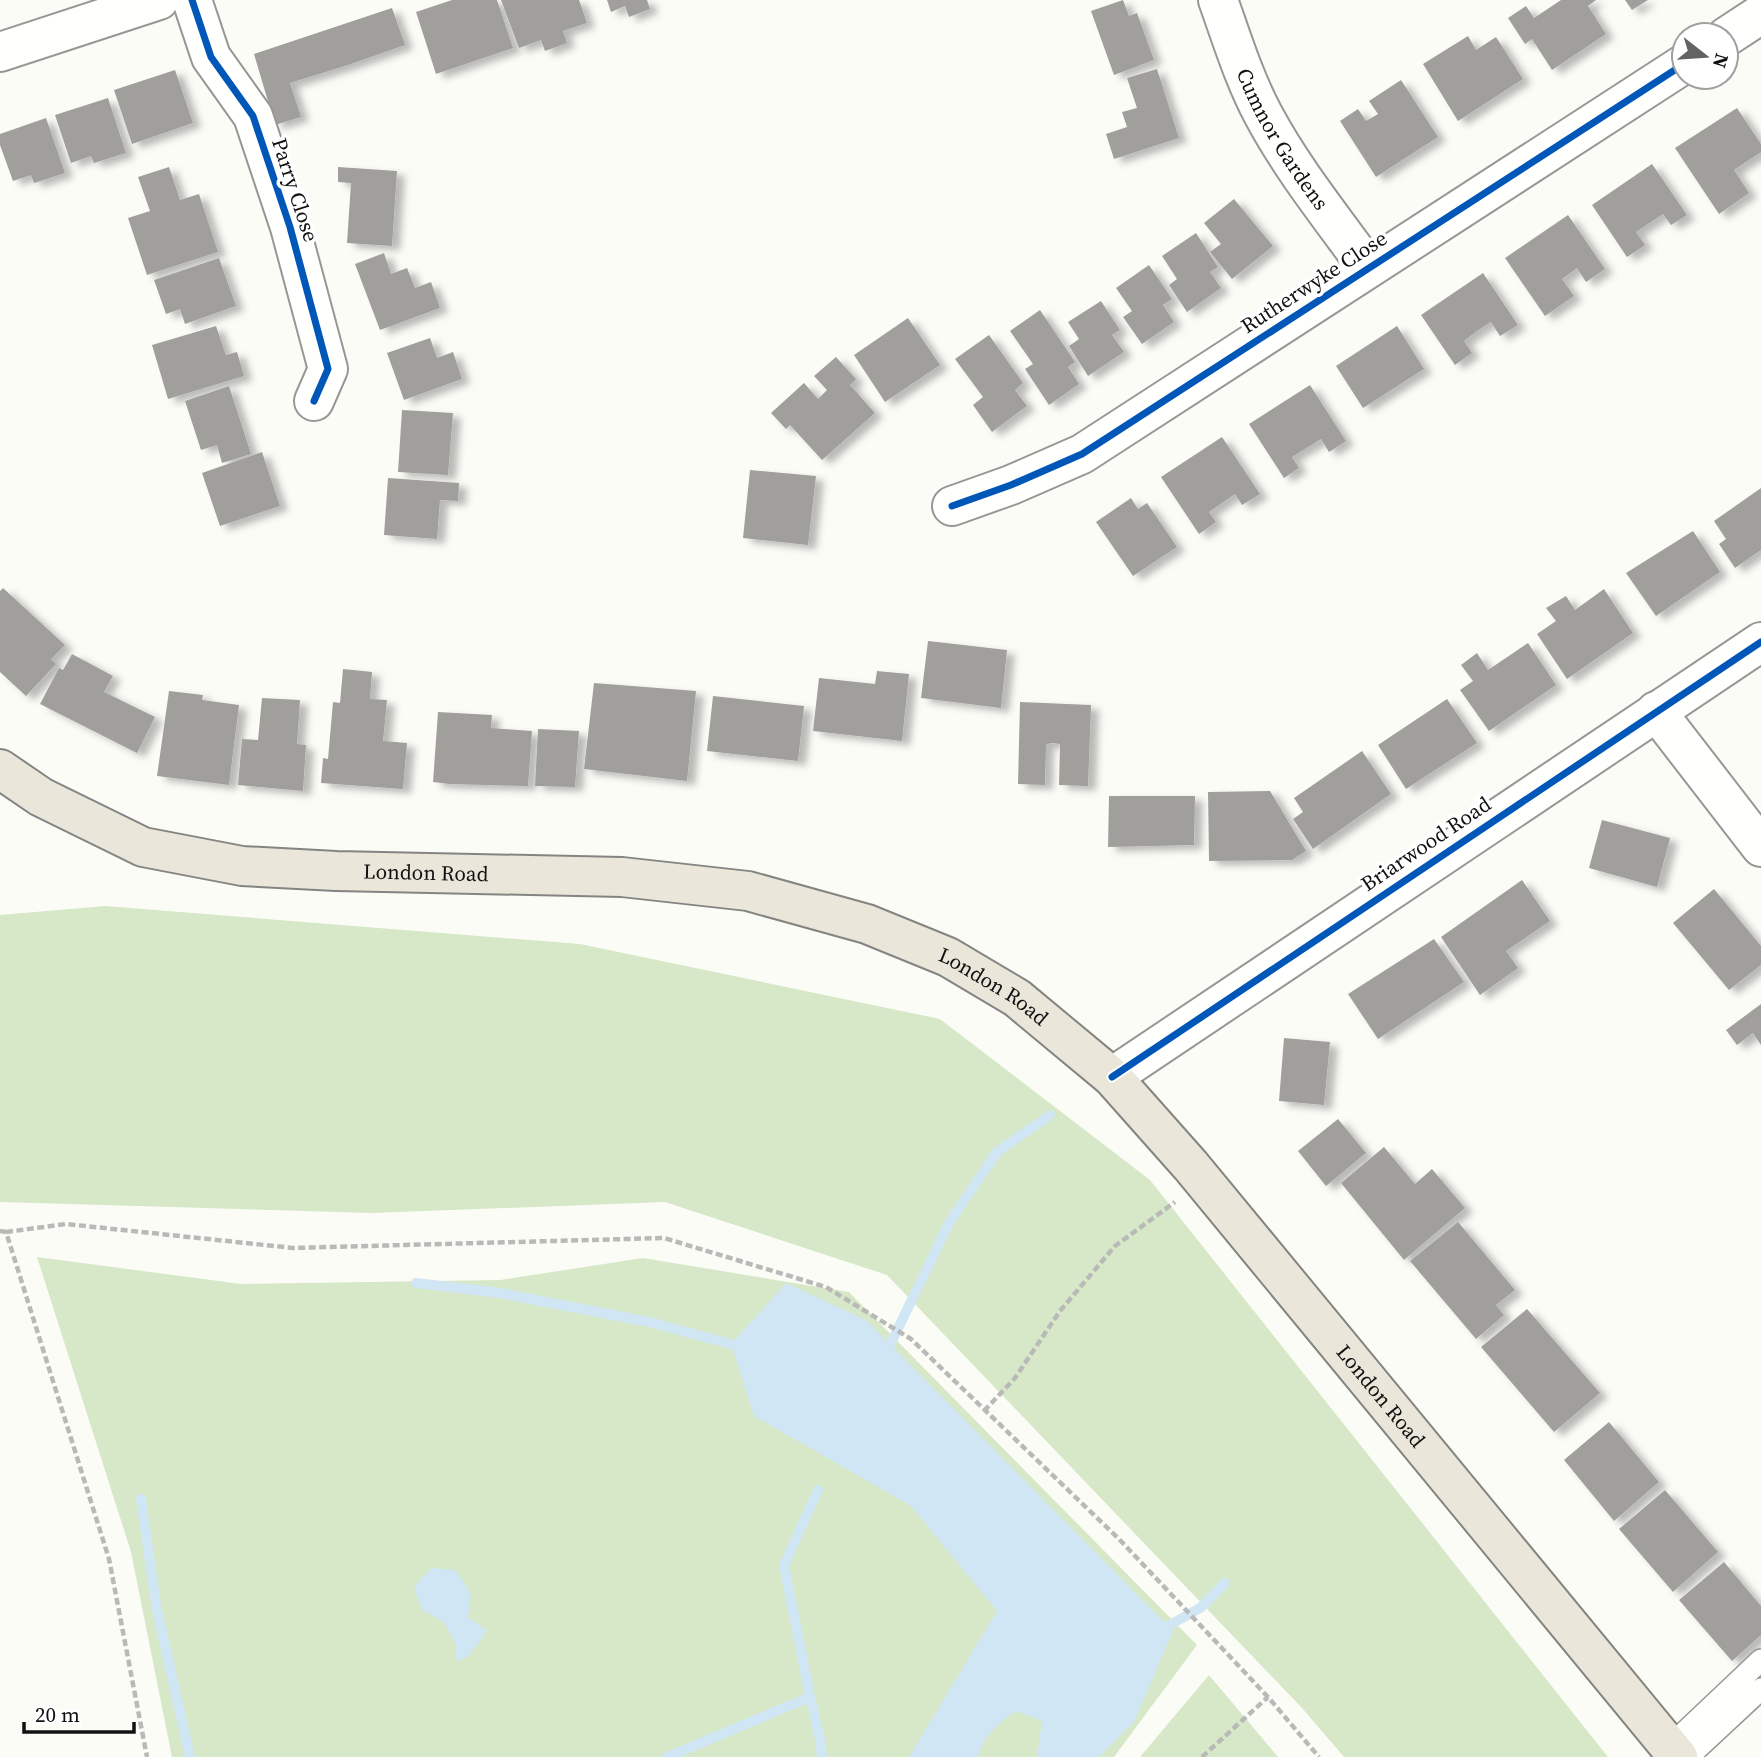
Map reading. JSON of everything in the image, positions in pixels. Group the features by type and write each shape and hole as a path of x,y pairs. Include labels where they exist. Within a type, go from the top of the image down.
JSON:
{"highway":[{"name":"London Road","path":"0,769 41,797 143,847 243,866 336,871 622,877 748,891 867,924 948,957 1017,998 1112,1077 1202,1180 1678,1754"}],"street":[{"path":"0,52 159,0"},
{"name":"Parry Close","path":"192,0 211,57 253,116 290,227 328,369 314,401"},
{"name":"Cumnor Gardens","path":"1218,0 1263,114 1283,149 1368,268"},
{"path":"1740,28 1761,15"},
{"name":"Rutherwyke Close","path":"952,506 1011,485 1082,454 1670,73"},
{"name":"Briarwood Road","path":"1112,1077 1761,642"},
{"path":"1656,711 1761,847"}],"lane":[{"path":"1678,1754 1761,1660"},
{"path":"1678,1754 1761,1689"}],"path":[{"path":"984,1411 1015,1378 1060,1311 1115,1246 1202,1180"},
{"path":"147,1757 109,1559 3,1231 66,1224 293,1248 664,1238 826,1287 911,1339 1119,1539 1268,1698 1319,1757"},
{"path":"1202,1757 1268,1698"}],"green space":[{"path":"105,906 580,944 940,1019 1150,1180 1608,1757 1344,1757 1302,1708 887,1275 665,1202 372,1213 0,1202 0,915"},
{"path":"37,1257 241,1284 500,1280 643,1258 849,1292 1197,1645 1114,1757 172,1757 131,1552"},
{"path":"1209,1675 1278,1757 1140,1757"}],"water":[{"path":"786,1283 866,1320 1173,1631 1134,1722 1099,1757 1037,1757 1042,1721 1016,1711 992,1730 978,1757 909,1757 997,1611 911,1506 754,1416 731,1344"},
{"path":"431,1568 455,1570 471,1593 468,1617 487,1631 468,1657 455,1661 456,1645 444,1622 422,1610 414,1587"}],"building":[{"path":"452,0 497,0 513,48 436,74 416,12"},
{"path":"501,0 579,0 587,23 563,31 567,43 545,51 541,40 519,48"},
{"path":"607,0 647,0 650,9 629,17 625,6 611,12"},
{"path":"1123,0 1129,16 1137,13 1154,60 1114,75 1091,11"},
{"path":"1561,0 1596,0 1588,6 1606,34 1552,70 1532,39 1525,44 1508,18 1526,6 1534,18"},
{"path":"1625,0 1648,0 1632,10"},
{"path":"392,8 405,45 290,83 301,117 275,125 254,54"},
{"path":"1468,36 1476,50 1496,37 1523,79 1458,121 1423,64"},
{"path":"1157,69 1179,138 1114,159 1106,134 1127,127 1122,112 1137,108 1127,78"},
{"path":"175,70 193,123 132,144 114,90"},
{"path":"1401,80 1438,137 1376,177 1340,121 1358,109 1366,121 1378,114 1369,101"},
{"path":"108,98 126,153 94,163 91,156 71,163 55,115"},
{"path":"1737,108 1761,144 1761,152 1734,170 1749,193 1719,214 1675,148"},
{"path":"46,118 65,173 34,183 31,175 13,181 0,145 0,134"},
{"path":"1652,164 1687,215 1671,225 1663,214 1636,232 1645,245 1627,257 1592,205"},
{"path":"169,167 180,200 199,194 218,252 147,275 128,218 150,211 138,177"},
{"path":"338,167 397,171 392,246 347,243 351,183 338,182"},
{"path":"1234,199 1273,246 1232,279 1210,252 1221,244 1204,223"},
{"path":"1568,215 1605,269 1586,282 1577,268 1562,279 1574,296 1545,316 1505,258"},
{"path":"1196,233 1218,267 1210,272 1221,288 1187,312 1169,285 1177,279 1162,256"},
{"path":"384,253 391,274 407,268 415,288 431,282 440,308 380,330 355,264"},
{"path":"219,258 236,306 185,324 180,309 166,314 154,280"},
{"path":"1149,265 1172,299 1163,305 1174,322 1142,344 1123,317 1132,311 1116,288"},
{"path":"1483,273 1518,325 1500,336 1491,322 1464,341 1472,353 1455,365 1421,315"},
{"path":"1101,301 1120,330 1112,335 1124,352 1088,376 1069,346 1079,339 1068,322"},
{"path":"1040,310 1075,362 1068,367 1079,384 1049,405 1025,369 1033,364 1010,331"},
{"path":"908,318 940,365 885,402 854,355"},
{"path":"216,326 226,355 237,352 244,376 168,399 152,345"},
{"path":"1397,326 1424,369 1363,408 1336,366"},
{"path":"989,335 1023,383 1015,390 1027,406 992,432 973,405 983,397 955,359"},
{"path":"430,338 437,358 453,352 462,379 404,400 387,353"},
{"path":"836,357 856,379 850,385 875,413 822,460 790,425 786,429 771,413 804,383 818,399 827,390 814,376"},
{"path":"1310,385 1346,441 1329,452 1321,439 1292,457 1299,468 1284,478 1249,424"},
{"path":"229,386 251,454 222,463 217,445 201,450 185,401"},
{"path":"402,410 453,413 448,475 398,472"},
{"path":"1222,437 1260,494 1242,505 1235,494 1209,512 1216,522 1199,534 1161,477"},
{"path":"262,452 280,506 220,526 202,473"},
{"path":"750,470 816,476 808,545 743,538"},
{"path":"388,478 459,483 458,501 440,500 437,539 384,535"},
{"path":"1761,488 1761,550 1735,568 1719,544 1726,539 1714,521"},
{"path":"1131,498 1138,509 1147,503 1177,547 1133,576 1096,522"},
{"path":"1693,531 1720,572 1656,616 1626,573"},
{"path":"3,588 65,645 51,659 56,664 26,696 0,672 0,591"},
{"path":"1604,589 1633,633 1567,679 1537,634 1556,621 1546,608 1566,596 1575,610"},
{"path":"928,641 1007,650 1001,708 921,698"},
{"path":"1528,643 1556,685 1489,731 1460,690 1473,681 1461,665 1477,653 1488,670"},
{"path":"72,654 113,676 104,692 155,717 137,753 40,704 59,668 63,670"},
{"path":"343,669 372,672 370,699 387,700 383,741 407,743 403,789 321,783 323,758 328,759 333,702 340,703"},
{"path":"877,671 909,674 902,741 813,731 819,678 875,684"},
{"path":"594,683 696,691 687,781 584,769"},
{"path":"169,691 203,695 202,700 239,705 229,785 157,776"},
{"path":"713,696 804,706 798,761 707,751"},
{"path":"262,698 300,700 297,744 306,745 303,791 238,785 242,739 258,740"},
{"path":"1447,699 1477,743 1406,789 1378,745"},
{"path":"1020,702 1091,705 1088,786 1059,785 1060,744 1053,743 1046,744 1045,785 1018,784"},
{"path":"438,712 492,715 491,728 532,731 528,786 433,782"},
{"path":"538,729 579,731 575,787 535,786"},
{"path":"1362,751 1391,794 1313,849 1293,819 1303,812 1294,798"},
{"path":"1270,791 1306,851 1292,860 1209,861 1208,792"},
{"path":"1109,796 1195,796 1194,845 1108,847"},
{"path":"1602,820 1670,838 1657,887 1589,868"},
{"path":"1522,880 1550,921 1506,951 1518,968 1480,995 1441,937"},
{"path":"1714,889 1761,946 1761,965 1729,990 1673,923"},
{"path":"1434,939 1464,982 1378,1039 1348,994"},
{"path":"1761,1004 1761,1045 1753,1033 1737,1045 1726,1030"},
{"path":"1284,1038 1330,1042 1324,1105 1279,1101"},
{"path":"1338,1119 1366,1153 1326,1186 1298,1151"},
{"path":"1384,1147 1415,1184 1432,1169 1465,1208 1404,1260 1341,1183"},
{"path":"1458,1222 1515,1290 1496,1305 1504,1315 1476,1339 1410,1261"},
{"path":"1527,1309 1600,1393 1554,1432 1481,1347"},
{"path":"1609,1422 1659,1482 1614,1521 1564,1460"},
{"path":"1665,1490 1718,1552 1673,1592 1619,1529"},
{"path":"1724,1562 1761,1606 1761,1635 1732,1661 1679,1600"}],"waterway":[{"path":"890,1345 950,1221 997,1152 1050,1115"},
{"path":"416,1283 500,1293 649,1322 731,1344"},
{"path":"818,1490 784,1565 822,1757"},
{"path":"141,1499 156,1605 190,1757"},
{"path":"1168,1626 1200,1608 1225,1583"},
{"path":"667,1757 810,1697"}],"cycle path":[{"path":"192,0 211,57 253,116 290,227 328,369 314,401"},
{"path":"952,506 1011,485 1082,454 1670,73"},
{"path":"1112,1077 1761,642"}]}
